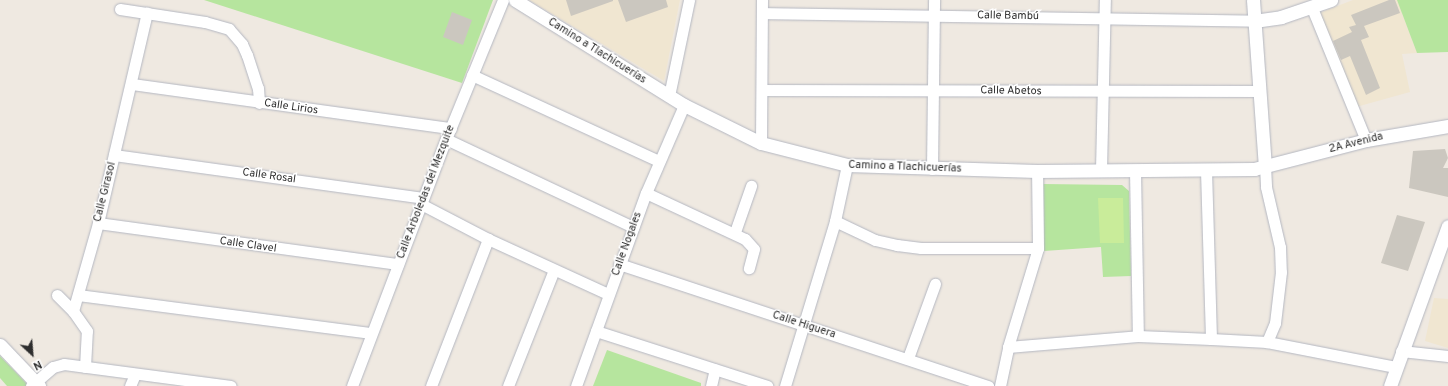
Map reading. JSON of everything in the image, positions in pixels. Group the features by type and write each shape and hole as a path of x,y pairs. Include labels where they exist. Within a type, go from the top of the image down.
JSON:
{"street":[{"name":"Calle Arboledas del Mezquite","path":"352,386 446,139 504,0"},
{"name":"Camino a Tlachicuerías","path":"515,0 684,105 761,143 847,165 932,169 1037,171 1254,169 1265,166"},
{"path":"669,96 689,0"},
{"path":"761,143 762,0"},
{"path":"932,169 934,0"},
{"path":"1102,170 1105,0"},
{"path":"1253,0 1267,194 1280,247 1281,272 1275,323 1267,342"},
{"path":"1254,21 1312,8 1331,0"},
{"path":"1312,8 1366,140"},
{"path":"120,9 205,22 229,29 242,44 247,55 258,88 259,103"},
{"name":"Calle Girasol","path":"74,311 98,223 132,84 147,13"},
{"name":"Calle Bambú","path":"762,13 934,14 1254,21"},
{"path":"472,75 659,161"},
{"name":"Calle Lirios","path":"132,84 259,103 451,128"},
{"name":"Calle Abetos","path":"762,90 934,89 1260,91"},
{"name":"Calle Nogales","path":"576,386 608,294 646,193 684,105"},
{"name":"2A Avenida","path":"1265,166 1366,140 1448,126"},
{"path":"446,139 633,227"},
{"name":"Calle Rosal","path":"114,155 422,201 488,239 608,294"},
{"path":"786,386 835,221 847,165"},
{"path":"1134,170 1138,336"},
{"path":"1206,170 1211,339"},
{"path":"1000,386 1008,347 1038,248 1037,171"},
{"path":"735,232 752,186"},
{"path":"646,193 735,232 754,248 749,268"},
{"path":"835,221 875,240 897,245 921,248 1038,248"},
{"name":"Calle Clavel","path":"98,223 398,264"},
{"path":"1390,386 1401,351 1448,226"},
{"path":"431,386 488,239"},
{"name":"Calle Higuera","path":"620,264 803,326 908,358 988,386"},
{"path":"508,386 554,270"},
{"path":"908,358 935,284"},
{"path":"57,295 74,311 87,331 85,366"},
{"path":"78,296 372,333"},
{"path":"596,331 767,386"},
{"path":"1008,347 1138,336 1211,339 1267,342 1396,367"},
{"path":"0,345 35,385 53,368 64,364 203,384 230,386"},
{"path":"1401,351 1448,356"},
{"path":"711,386 715,370"},
{"path":"130,386 135,374"}],"shaded area":[{"path":"529,0 680,0 664,81"},
{"path":"1353,0 1397,0 1417,53 1402,54 1410,92 1356,107 1319,13"},
{"path":"1434,298 1448,299 1448,348 1425,341"}],"green space":[{"path":"204,0 493,0 462,83"},
{"path":"1397,0 1448,0 1448,52 1417,53"},
{"path":"1043,184 1122,185 1129,191 1131,276 1103,277 1101,247 1044,251"},
{"path":"1098,198 1123,198 1124,243 1100,243"},
{"path":"607,350 701,383 701,386 593,386"},
{"path":"0,356 29,386 7,386 0,378"}],"building":[{"path":"566,0 613,0 613,1 571,16"},
{"path":"618,0 666,0 668,7 626,22"},
{"path":"1389,0 1395,0 1400,13 1364,26 1369,37 1361,40 1380,88 1366,95 1350,56 1341,60 1333,41 1352,32 1349,27 1356,25 1351,15"},
{"path":"452,12 472,20 463,45 443,37"},
{"path":"1445,149 1448,158 1443,168 1448,168 1448,197 1409,188 1413,151"},
{"path":"1397,215 1425,222 1408,271 1381,263"}]}
